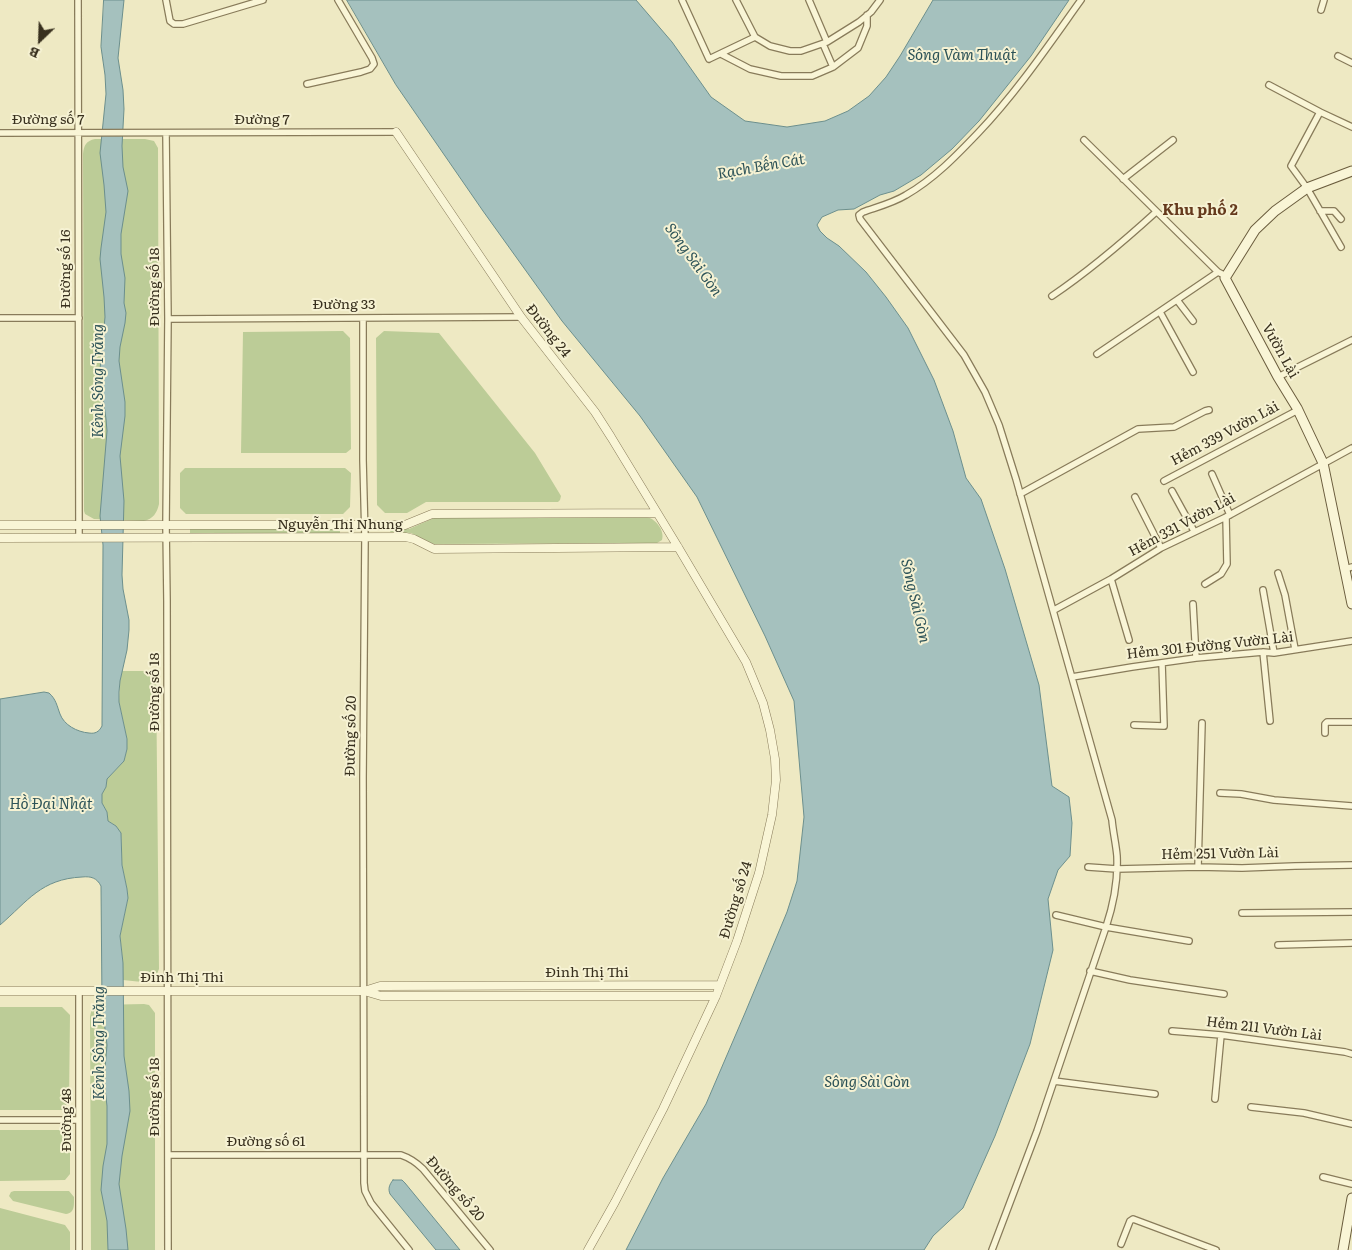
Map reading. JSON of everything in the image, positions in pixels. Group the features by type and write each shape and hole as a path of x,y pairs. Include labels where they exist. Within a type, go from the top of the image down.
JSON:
{"main road":[{"path":"1222,274 1255,230 1285,202 1307,188 1352,172"},
{"name":"Vườn Lài","path":"1222,274 1298,410 1323,463 1348,568 1352,604"},
{"path":"1343,1250 1350,1219 1352,1198"}],"street":[{"name":"Đường số 16","path":"78,0 79,538"},
{"path":"166,0 170,20 174,24 183,24 264,0"},
{"path":"307,84 370,69 374,64 338,0"},
{"path":"682,0 709,59 755,37"},
{"path":"736,0 755,37 770,46 790,52 801,51 825,43 867,16 880,0"},
{"path":"809,0 833,67"},
{"path":"992,1250 1037,1131 1112,909 1117,856 1112,820 1054,610 999,425 985,392 964,356 860,219 859,215 903,196 918,188 938,173 967,145 1016,90 1082,0"},
{"path":"1321,10 1324,0"},
{"path":"721,54 750,69 781,76 812,76 833,67 858,48 867,26 867,16"},
{"path":"1338,56 1352,64"},
{"path":"1269,85 1352,127"},
{"path":"1320,112 1291,166 1307,188 1341,247"},
{"name":"Đường 7","path":"129,133 396,132"},
{"name":"Đường 24","path":"396,132 521,317 595,412 678,547"},
{"name":"Đường số 7","path":"0,133 129,133"},
{"name":"Đường số 18","path":"166,133 168,319 166,525 168,1250"},
{"path":"1084,140 1222,274 1177,300 1097,354"},
{"path":"1125,178 1173,140"},
{"path":"1320,211 1334,211 1341,219"},
{"path":"1052,296 1072,283 1156,212"},
{"path":"1177,300 1193,321"},
{"path":"1160,312 1193,372"},
{"name":"Đường 33","path":"168,319 521,317"},
{"path":"0,318 79,318"},
{"name":"Đường số 20","path":"363,318 365,525 363,777 365,1191 367,1197 409,1250"},
{"path":"1278,377 1352,340"},
{"path":"1020,494 1138,429 1174,427 1209,410"},
{"name":"Hẻm 339 Vườn Lài","path":"1164,481 1298,410"},
{"name":"Hẻm 331 Vườn Lài","path":"1054,610 1111,579 1161,548 1228,516 1352,448"},
{"path":"1205,584 1221,574 1228,564 1228,516 1212,474"},
{"path":"1172,491 1194,531"},
{"path":"1135,496 1161,548"},
{"name":"Nguyễn Thị Nhung","path":"0,526 405,525 432,514 657,513"},
{"name":"Nguyễn Thị Nhung","path":"0,538 406,537 434,548 678,547"},
{"name":"Đường số 24","path":"588,1250 664,1109 716,996 737,941 759,873 772,815 776,780 775,759 770,730 762,703 746,662 678,547"},
{"path":"1278,573 1285,595 1295,649"},
{"path":"1111,579 1130,640"},
{"path":"1263,590 1274,652"},
{"path":"1193,604 1196,658"},
{"name":"Hẻm 301 Đường Vườn Lài","path":"1072,677 1196,658 1274,652 1352,641"},
{"path":"1263,652 1270,721"},
{"path":"1134,725 1164,726 1162,663"},
{"path":"1325,733 1325,724 1327,722 1352,722"},
{"path":"1198,867 1202,724"},
{"path":"1220,793 1241,794 1274,800 1352,806"},
{"name":"Hẻm 251 Vườn Lài","path":"1088,867 1117,869 1352,865"},
{"path":"1242,913 1352,912"},
{"path":"1056,915 1106,927 1189,941"},
{"path":"1278,945 1352,943"},
{"path":"1090,971 1130,980 1224,994"},
{"name":"Đinh Thị Thi","path":"364,991 380,986 720,985"},
{"name":"Đinh Thị Thi","path":"0,991 364,991 380,996 716,996"},
{"name":"Đường 48","path":"79,991 79,1250"},
{"name":"Hẻm 211 Vườn Lài","path":"1172,1031 1221,1035 1352,1054"},
{"path":"1215,1099 1221,1035"},
{"path":"1054,1081 1155,1094"},
{"path":"1251,1108 1304,1113 1352,1124"},
{"path":"0,1120 79,1120"},
{"name":"Đường số 20","path":"364,1154 401,1155 416,1162 490,1250"},
{"name":"Đường số 61","path":"168,1155 364,1154"},
{"path":"1323,1177 1352,1184"},
{"path":"1121,1244 1130,1220 1133,1219 1216,1250"}],"green space":[{"path":"95,139 145,139 154,141 158,148 159,504 154,515 144,521 94,519 85,514 84,511 83,154 86,144"},
{"path":"343,331 350,338 351,449 346,453 241,453 243,332"},
{"path":"384,331 439,333 535,453 561,496 560,500 558,502 426,502 407,513 385,513 377,505 376,338"},
{"path":"185,468 345,468 351,473 350,507 343,514 186,514 180,508 180,473"},
{"path":"647,517 654,520 661,529 663,537 657,543 434,544 411,533 390,532 392,529 409,529 434,518"},
{"path":"190,529 340,529 340,533 190,533"},
{"path":"122,671 156,671 159,969 153,978 144,982 123,980 120,936 128,898 122,865 121,834 116,826 108,821 107,812 102,803 102,794 106,787 107,779 124,761 127,749 127,739 119,702"},
{"path":"98,1005 149,1005 155,1013 155,1250 91,1250 90,1015 91,1011"},
{"path":"0,1007 62,1007 70,1015 69,1102 62,1110 0,1110"},
{"path":"0,1130 62,1130 70,1137 70,1174 65,1180 0,1181"},
{"path":"14,1191 69,1191 74,1197 73,1208 71,1212 66,1214 13,1201 9,1196"},
{"path":"0,1208 65,1225 70,1232 70,1250 0,1250"}],"water":[{"name":"Hồ Đại Nhật","path":"104,0 124,0 118,58 124,109 123,167 128,191 121,234 126,313 119,361 125,402 120,456 124,501 122,575 129,630 127,650 120,681 119,702 127,739 127,749 124,761 107,779 106,787 102,794 102,803 107,812 108,821 116,826 121,833 122,865 128,898 120,936 123,963 124,1056 130,1111 119,1184 128,1250 108,1250 107,1221 101,1190 107,1144 107,1106 104,1080 107,1045 102,1004 101,886 96,879 88,877 56,882 36,893 0,925 0,699 44,692 49,693 55,700 62,718 72,727 80,731 93,733 102,726 103,545 100,516 107,431 100,369 105,317 100,259 106,212 100,153 106,94 101,47"},
{"name":"Sông Sài Gòn","path":"347,0 636,0 672,42 711,97 745,121 787,127 825,121 848,111 869,96 886,77 900,56 933,0 1069,0 1031,56 979,121 952,149 921,175 894,191 880,195 854,209 838,210 822,217 817,225 827,238 839,246 866,272 886,297 908,328 934,380 953,431 966,478 981,499 1005,569 1039,685 1052,786 1069,797 1072,823 1070,856 1058,870 1048,899 1053,950 1030,1044 995,1136 963,1208 933,1236 924,1250 626,1250 663,1178 706,1104 787,912 797,881 804,817 794,701 765,636 697,497 640,416 562,321 483,211 396,85"},
{"path":"393,1180 402,1180 405,1183 460,1250 436,1250 390,1194 389,1187"}],"district":[{"name":"Khu phố 2","path":"1200,211"}],"water label":[{"name":"Sông Vàm Thuật","path":"962,56"},
{"name":"Rạch Bến Cát","path":"761,167"},
{"name":"Kênh Sông Trăng","path":"99,381"},
{"name":"Kênh Sông Trăng","path":"100,1043"}]}
